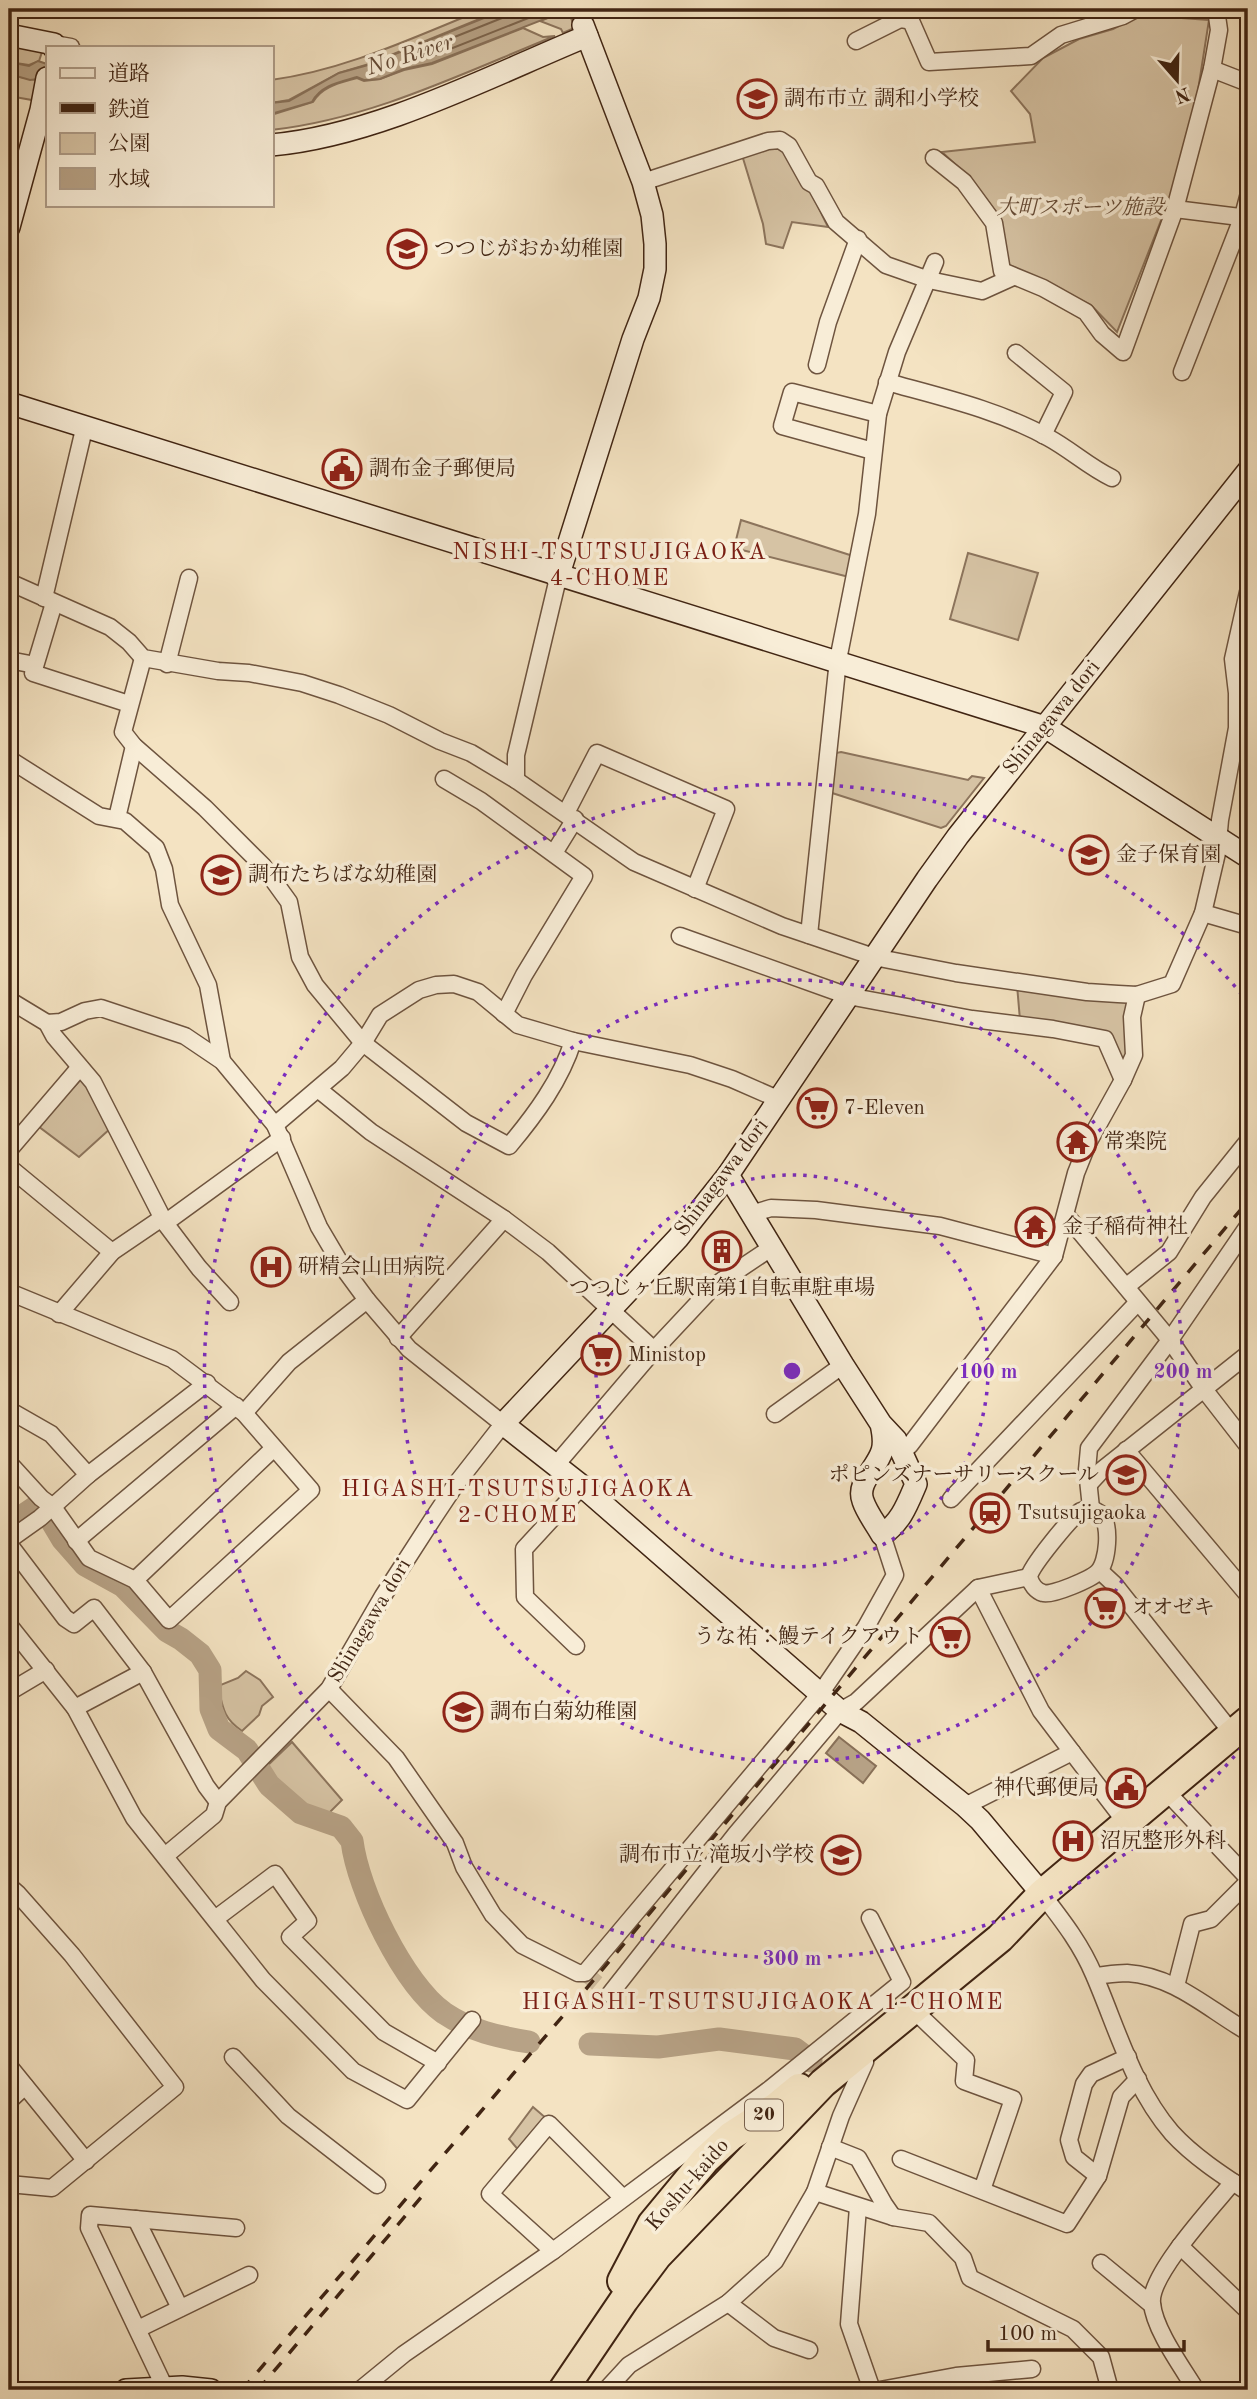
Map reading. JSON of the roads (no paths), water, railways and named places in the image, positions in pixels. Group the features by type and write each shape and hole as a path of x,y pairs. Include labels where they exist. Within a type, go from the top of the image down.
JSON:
{"highway":[{"name":"Koshu-kaido","path":"563,2390 657,2256 823,2083 1000,1938 1042,1894 1241,1728"},
{"name":"Koshu-kaido","path":"547,2390 620,2284 652,2224 697,2169 731,2136 785,2101 871,2017 1026,1902 1042,1894"}],"street":[{"path":"856,41 886,16 911,21 929,62 1031,56 1061,35 1123,16 1136,9"},
{"path":"934,158 964,182 994,223 1002,271 1043,288 1086,312 1102,334 1123,352 1175,208 1212,69 1219,30 1216,9"},
{"path":"273,145 318,138 363,126 413,108 582,23 643,182 656,244 655,269 649,298 633,339 559,574 516,755 516,780"},
{"path":"9,35 59,46"},
{"path":"1212,69 1248,83"},
{"path":"9,227 42,115 46,85"},
{"path":"643,182 768,141 780,140 789,146 836,222 886,265 929,280 982,291 1013,277"},
{"path":"1182,372 1246,217 1248,197"},
{"path":"1175,208 1246,217"},
{"path":"817,365 828,323 858,239"},
{"path":"809,935 838,660 867,514 878,414 897,352 935,261"},
{"path":"1016,353 1064,392 1043,435"},
{"path":"887,382 1006,418 1043,435 1091,468 1112,478"},
{"path":"873,451 782,426 792,392 878,414"},
{"path":"9,402 1045,727 1248,857"},
{"path":"85,425 33,673 129,704"},
{"name":"Shinagawa dori","path":"165,1856 214,1815 218,1802 329,1689 383,1596 456,1484 503,1424 678,1238 728,1175 950,847 1248,471"},
{"path":"167,664 189,578"},
{"path":"9,582 110,627 129,642 142,658 302,683 389,715 440,741 471,753 570,816 634,862 782,926 874,957 956,973 1087,992 1137,995 1172,985 1203,914 1217,853 1217,839 1237,728 1233,659 1248,592"},
{"path":"142,658 123,732 134,746 205,808 263,866 289,902 300,957 315,985 363,1043 466,1123 509,1146 547,1094 568,1059 573,1041"},
{"path":"9,660 36,665"},
{"path":"117,818 134,746"},
{"path":"554,853 597,753 726,809 695,889"},
{"path":"9,759 99,816 117,818 144,836 161,857 170,905 208,985 222,1061"},
{"path":"444,779 481,802 584,876 524,975 504,1014"},
{"path":"1203,914 1248,926"},
{"path":"680,936 848,996 1105,1040 1123,1080"},
{"path":"59,1314 112,1252 163,1221 278,1131 342,1068 363,1043 380,1016 419,990 436,985 454,984 468,987 518,1025 573,1041 690,1065 732,1079 780,1100"},
{"path":"902,1452 1054,1255 1076,1173 1088,1143 1134,1055 1132,1017 1137,995"},
{"path":"9,1000 47,1023 54,1036 93,1082 163,1221 199,1268 230,1302"},
{"path":"47,1023 61,1022 85,1010 101,1008 185,1036 222,1061 278,1131 319,1227 342,1266 398,1338 437,1373 582,1486 820,1695 840,1711 861,1722 980,1820 1071,1930 1095,1976 1138,2079 1172,2133 1211,2166 1248,2192"},
{"path":"9,1150 80,1067"},
{"path":"318,1089 371,1132 504,1219 548,1252 654,1350"},
{"path":"1127,1286 1169,1252 1203,1197 1248,1141"},
{"path":"9,1167 112,1252"},
{"path":"728,1175 843,1365 881,1424 896,1440 916,1484 904,1514 882,1535"},
{"path":"751,1214 771,1208 816,1210 940,1226 1054,1255"},
{"path":"1066,1214 1170,1340 1248,1446"},
{"path":"398,1338 504,1219"},
{"path":"1091,1508 1087,1470 1089,1448 1170,1340 1248,1226"},
{"path":"555,1466 654,1350 714,1286 771,1248"},
{"path":"9,1293 172,1359 240,1409 311,1490 169,1620 135,1580 89,1558 41,1498 11,1471"},
{"path":"76,1541 240,1409 289,1362 367,1300"},
{"path":"951,1499 1138,1302"},
{"path":"1089,1484 1126,1450 1248,1354"},
{"path":"775,1414 843,1365"},
{"path":"207,1383 88,1475 49,1511 9,1542 65,1618 74,1624 94,1608 144,1672 206,1786 218,1802"},
{"path":"9,1410 51,1434 88,1475"},
{"path":"329,1689 396,1758 455,1843 464,1867 493,1915 523,1945 578,1973 585,1973 820,1695 866,1627 895,1575 882,1535 862,1500 861,1488 883,1450 881,1424"},
{"path":"135,1580 274,1448"},
{"path":"1126,1450 1248,1595"},
{"path":"576,1646 525,1597 524,1549 582,1486"},
{"path":"1091,1508 1101,1514 1108,1539 1100,1571 1090,1578 1047,1594 1039,1592 1029,1577 1034,1565 1073,1518 1091,1508"},
{"path":"1100,1571 1241,1728"},
{"path":"610,1994 736,1834 840,1711 856,1702 978,1588 1029,1577"},
{"path":"978,1588 1041,1711 1127,1824"},
{"path":"9,1625 75,1708 134,1818 263,1980 354,2071 407,2100 472,2020"},
{"path":"9,1692 46,1670"},
{"path":"75,1708 144,1672"},
{"path":"965,1806 1072,1752"},
{"path":"1165,1790 1248,1880 1211,1919 1192,1924 1176,1986"},
{"path":"215,1919 275,1874 308,1921 290,1937 384,2032 439,2063"},
{"path":"9,1888 10,1886 18,1894 72,1955 174,2087 52,2189 9,2184"},
{"path":"360,2390 404,2354 553,2251 808,2059 871,2017 902,1982 870,1918"},
{"path":"1095,1976 1126,1973 1150,1977 1176,1986 1248,2032"},
{"path":"922,2018 965,2060 964,2081 1013,2099 982,2190"},
{"path":"606,2390 629,2365 728,2303 775,2261 815,2192 841,2116 865,2062 859,2053"},
{"path":"233,2056 288,2116 377,2185"},
{"path":"1098,2176 1074,2157 1069,2140 1084,2084 1091,2074 1128,2057"},
{"path":"9,2066 86,2161"},
{"path":"901,2160 1067,2224 1098,2176 1121,2097 1138,2079"},
{"path":"9,2101 26,2087"},
{"path":"553,2251 490,2194 549,2124 622,2198"},
{"path":"830,2147 858,2158 893,2217"},
{"path":"1196,2390 1158,2323 1152,2296 1180,2246 1233,2182"},
{"path":"815,2192 893,2217 929,2223 963,2258 971,2278 1073,2329 1101,2357 1110,2390"},
{"path":"858,2207 849,2324 872,2390"},
{"path":"165,2388 89,2228 90,2215 236,2228"},
{"path":"136,2219 180,2308"},
{"path":"1180,2246 1248,2311"},
{"path":"1101,2263 1152,2305"},
{"path":"138,2329 249,2275"},
{"path":"728,2303 774,2338 809,2350"},
{"path":"880,2390 956,2376 1032,2369"},
{"path":"126,2390 182,2387 211,2390"}],"water":[{"name":"No River","path":"506,9 570,9 432,63 404,69 380,79 364,80 357,77 338,83 320,92 312,102 273,113 273,103 289,101 339,73 368,65"},
{"path":"38,61 46,64 46,78 30,80 9,74 9,62 29,66"},
{"path":"839,1737 876,1766 863,1783 826,1753"}],"waterway":[{"path":"9,1525 42,1505 63,1540 85,1565 123,1586 167,1631 200,1654 210,1670 211,1709 219,1729 247,1750 269,1785 301,1813 341,1827 352,1841 363,1884 373,1909 398,1959 413,1981 444,2013 464,2024 529,2042"},
{"path":"590,2044 658,2047 719,2039 795,2049 811,2061"}],"tunnel":[{"path":"585,1973 610,1994"}],"railway":[{"path":"242,2390 586,1989 1248,1201"},
{"path":"258,2390 423,2195"}],"place":[{"name":"調布市立 調和小学校","path":"757,99"},
{"name":"つつじがおか幼稚園","path":"407,249"},
{"name":"調布金子郵便局","path":"342,469"},
{"name":"金子保育園","path":"1089,855"},
{"name":"調布たちばな幼稚園","path":"221,875"},
{"name":"7-Eleven","path":"817,1108"},
{"name":"常楽院","path":"1077,1142"},
{"name":"金子稲荷神社","path":"1035,1227"},
{"name":"つつじヶ丘駅南第1自転車駐車場","path":"722,1251"},
{"name":"研精会山田病院","path":"271,1267"},
{"name":"Ministop","path":"601,1355"},
{"name":"ポピンズナーサリースクール","path":"1126,1475"},
{"name":"Tsutsujigaoka","path":"990,1513"},
{"name":"オオゼキ","path":"1105,1608"},
{"name":"うな祐：鰻テイクアウト","path":"950,1637"},
{"name":"調布白菊幼稚園","path":"463,1712"},
{"name":"神代郵便局","path":"1126,1788"},
{"name":"沼尻整形外科","path":"1073,1841"},
{"name":"調布市立 滝坂小学校","path":"841,1855"}],"district":[{"name":"NISHI-TSUTSUJIGAOKA 4-CHOME","path":"610,565"},
{"name":"HIGASHI-TSUTSUJIGAOKA 2-CHOME","path":"518,1502"},
{"name":"HIGASHI-TSUTSUJIGAOKA 1-CHOME","path":"763,2002"}],"park label":[{"name":"大町スポーツ施設","path":"1080,208"}]}
